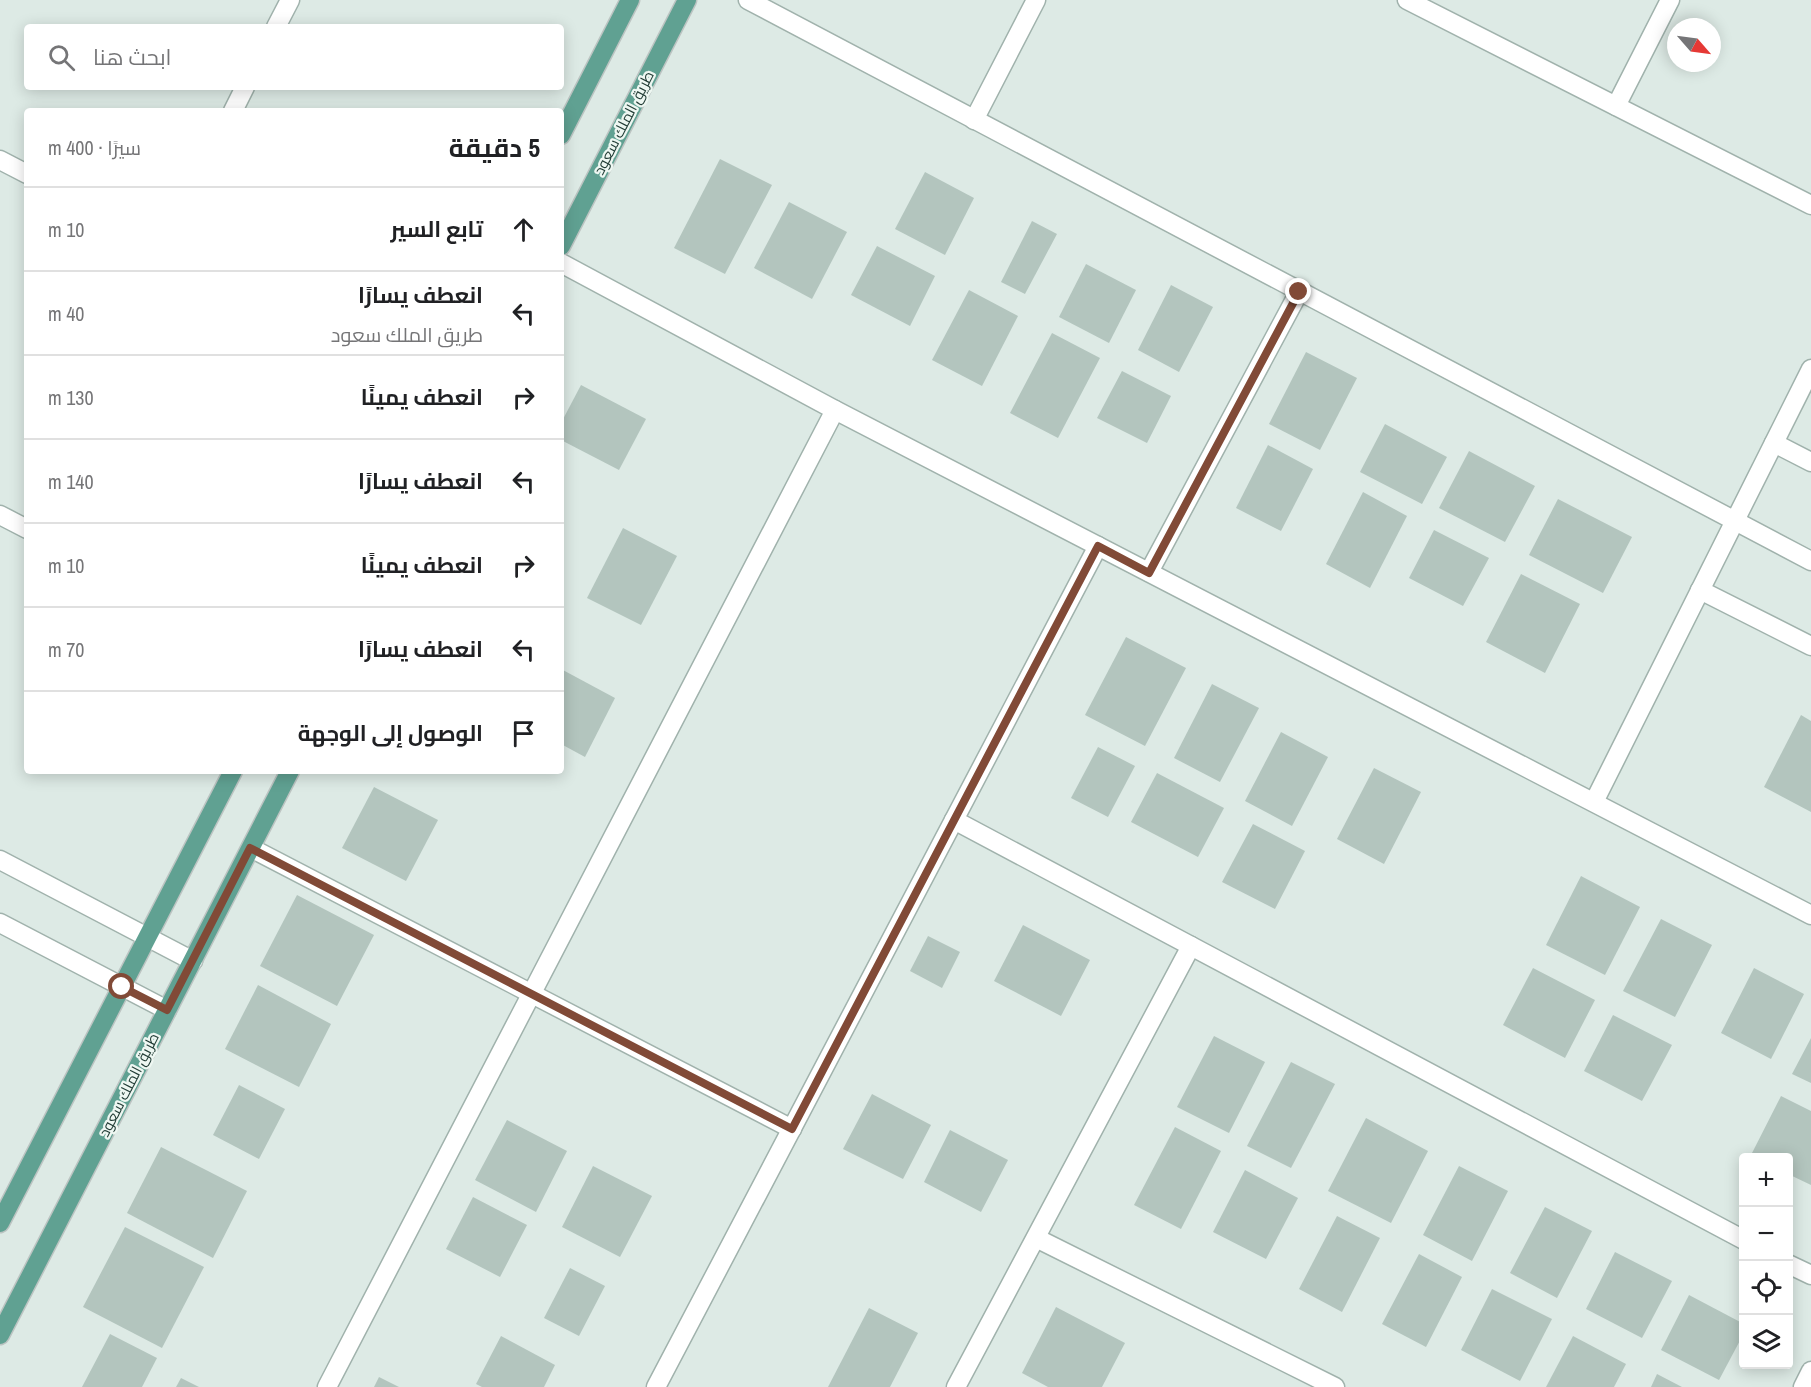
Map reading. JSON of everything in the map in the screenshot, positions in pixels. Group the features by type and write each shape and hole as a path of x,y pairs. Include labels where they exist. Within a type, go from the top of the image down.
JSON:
{"main road":[{"path":"564,129 630,0"},
{"name":"طريق الملك سعود","path":"564,240 687,0"},
{"path":"0,1223 231,774"},
{"name":"طريق الملك سعود","path":"0,1335 288,774"}],"street":[{"path":"278,24 290,0"},
{"path":"748,0 1811,561"},
{"path":"974,120 1036,0"},
{"path":"1407,0 1811,204"},
{"path":"1616,106 1670,0"},
{"path":"234,108 244,90"},
{"path":"0,160 24,172"},
{"path":"564,265 835,410 1811,915"},
{"path":"1149,573 1299,292"},
{"path":"1594,802 1811,369"},
{"path":"327,1387 835,410"},
{"path":"1774,443 1811,462"},
{"path":"0,515 24,527"},
{"path":"656,1387 1098,546"},
{"path":"1700,590 1811,646"},
{"path":"954,820 1739,1238"},
{"path":"250,848 792,1129"},
{"path":"0,860 193,961"},
{"path":"0,923 167,1010"},
{"path":"956,1387 1191,946"},
{"path":"1036,1238 1335,1387"},
{"path":"1793,1266 1811,1275"},
{"path":"1803,1387 1811,1371"}],"building":[{"path":"720,159 772,185 725,274 674,248"},
{"path":"925,172 974,198 945,255 895,229"},
{"path":"789,202 847,232 812,299 754,268"},
{"path":"1032,221 1057,234 1025,294 1001,282"},
{"path":"877,246 935,276 910,326 851,295"},
{"path":"1086,264 1136,290 1109,343 1059,317"},
{"path":"1171,285 1213,307 1179,372 1138,350"},
{"path":"969,290 1018,316 982,386 932,360"},
{"path":"1052,333 1100,358 1058,438 1010,413"},
{"path":"1306,352 1357,378 1320,450 1269,424"},
{"path":"1122,371 1171,396 1147,443 1097,418"},
{"path":"581,385 646,419 619,470 564,442 564,417"},
{"path":"1385,424 1447,457 1422,504 1360,472"},
{"path":"1268,445 1313,469 1281,531 1236,508"},
{"path":"1469,451 1535,486 1505,542 1439,508"},
{"path":"1363,492 1407,516 1370,588 1326,564"},
{"path":"1558,499 1632,537 1603,593 1529,555"},
{"path":"623,528 677,556 641,625 587,598"},
{"path":"1434,530 1489,558 1463,606 1409,578"},
{"path":"1521,574 1580,604 1545,673 1486,642"},
{"path":"1126,637 1186,668 1145,746 1085,715"},
{"path":"564,671 615,698 585,757 564,746"},
{"path":"1212,684 1259,708 1220,782 1174,758"},
{"path":"1801,715 1811,721 1811,812 1764,787"},
{"path":"1281,732 1328,757 1292,826 1245,801"},
{"path":"1098,747 1135,766 1108,817 1071,798"},
{"path":"1374,768 1421,792 1384,864 1337,839"},
{"path":"1157,773 1224,808 1198,857 1131,822"},
{"path":"374,787 438,820 406,881 342,848"},
{"path":"1253,824 1305,851 1275,909 1222,882"},
{"path":"1581,876 1640,907 1605,975 1546,945"},
{"path":"297,895 374,935 337,1006 260,966"},
{"path":"1661,919 1712,945 1675,1017 1623,991"},
{"path":"1023,925 1090,960 1061,1016 994,981"},
{"path":"928,936 960,952 942,988 910,971"},
{"path":"1533,968 1595,1000 1565,1058 1503,1025"},
{"path":"1754,968 1804,994 1771,1059 1721,1033"},
{"path":"258,985 331,1024 299,1087 225,1049"},
{"path":"1613,1015 1672,1045 1642,1101 1584,1071"},
{"path":"1214,1036 1265,1062 1229,1133 1177,1107"},
{"path":"1811,1038 1811,1083 1792,1074"},
{"path":"1291,1062 1335,1084 1291,1168 1247,1146"},
{"path":"239,1085 285,1109 259,1159 213,1135"},
{"path":"872,1094 931,1125 903,1179 843,1149"},
{"path":"1781,1096 1811,1111 1811,1185 1793,1176 1793,1153 1752,1153"},
{"path":"1366,1118 1428,1151 1391,1223 1328,1191"},
{"path":"507,1120 567,1151 536,1212 475,1180"},
{"path":"1175,1127 1221,1151 1181,1229 1134,1205"},
{"path":"950,1130 1008,1160 981,1212 924,1182"},
{"path":"161,1147 247,1191 213,1258 127,1213"},
{"path":"593,1166 652,1196 620,1257 562,1227"},
{"path":"1459,1166 1508,1191 1472,1261 1423,1235"},
{"path":"1245,1170 1298,1198 1266,1259 1213,1232"},
{"path":"473,1197 527,1225 500,1277 446,1249"},
{"path":"1545,1207 1592,1231 1557,1298 1510,1273"},
{"path":"1337,1216 1380,1238 1342,1312 1299,1289"},
{"path":"125,1227 204,1267 162,1348 83,1307"},
{"path":"1615,1252 1672,1281 1642,1338 1586,1309"},
{"path":"1419,1254 1462,1277 1426,1347 1382,1324"},
{"path":"570,1268 605,1286 579,1336 544,1318"},
{"path":"1492,1289 1552,1319 1520,1381 1461,1350"},
{"path":"1689,1295 1739,1321 1739,1342 1719,1380 1661,1350"},
{"path":"1056,1307 1125,1343 1102,1387 1048,1387 1022,1373"},
{"path":"869,1308 918,1333 890,1387 828,1387"},
{"path":"110,1334 157,1358 142,1387 82,1387"},
{"path":"501,1336 555,1365 544,1387 482,1387 476,1384"},
{"path":"1573,1336 1626,1364 1614,1387 1546,1387"},
{"path":"1657,1374 1682,1387 1651,1387"},
{"path":"379,1377 399,1387 374,1387"},
{"path":"181,1378 199,1387 176,1387"}],"route":[{"path":"122,987 167,1010 250,848 792,1129 1098,546 1149,573 1299,292"}]}
